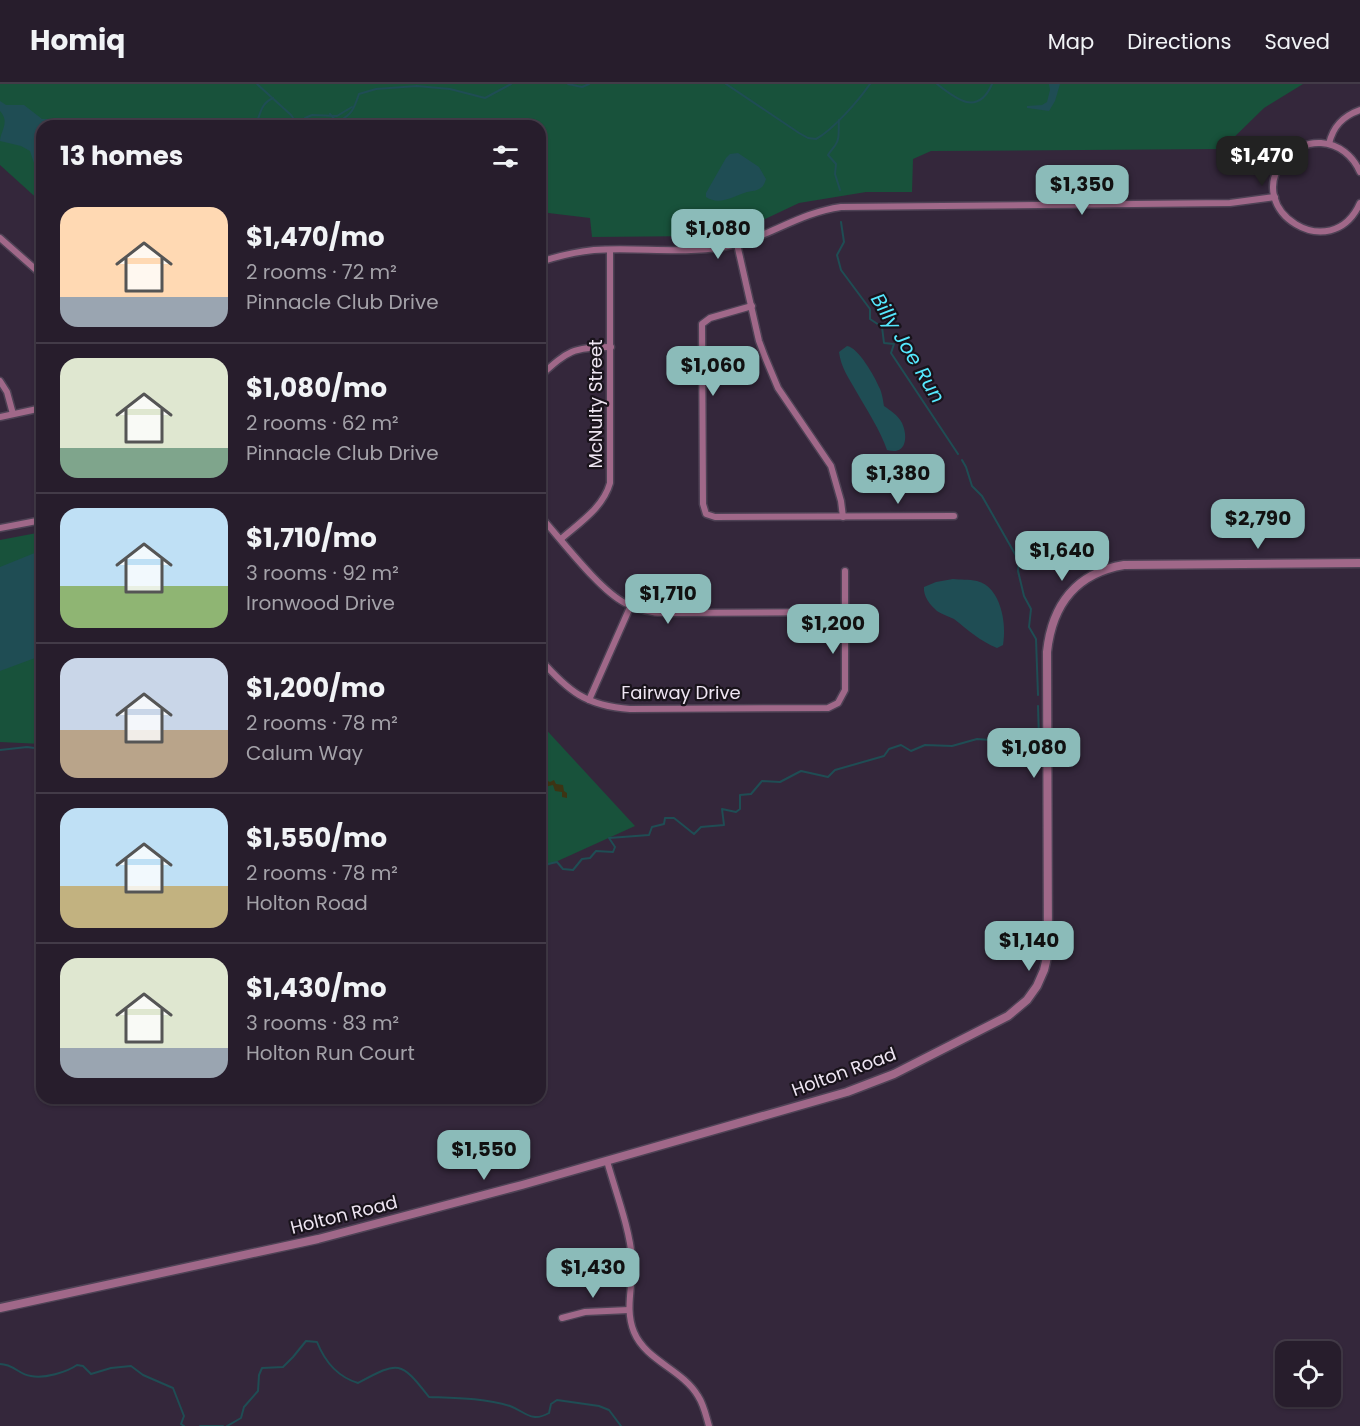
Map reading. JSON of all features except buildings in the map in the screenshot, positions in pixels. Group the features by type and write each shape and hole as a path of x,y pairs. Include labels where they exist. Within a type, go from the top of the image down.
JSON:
{"street":[{"path":"1329,144 1339,122 1347,115 1360,110"},
{"path":"1360,172 1351,157 1344,151 1329,144 1306,145 1286,157 1275,176 1275,197 1279,208 1288,220 1300,228 1316,232 1342,225 1353,215 1360,203"},
{"path":"546,260 574,253 610,250 698,249 736,244 762,235 802,216 841,207 1230,203 1275,197"},
{"path":"0,238 36,270"},
{"path":"736,244 759,341 778,388 831,466 843,517"},
{"name":"McNulty Street","path":"561,539 604,498 612,471 610,250"},
{"path":"752,306 710,318 702,324 704,512 715,517 954,516"},
{"path":"546,371 573,350 611,346"},
{"path":"0,381 9,396 13,414"},
{"path":"0,417 36,409"},
{"path":"0,528 36,520"},
{"path":"546,523 607,590 631,606 646,611 665,613 844,612 845,572"},
{"name":"Holton Road","path":"0,1308 318,1239 607,1161 862,1087 894,1074 996,1024 1008,1017 1027,1000 1037,986 1048,953 1048,642 1054,618 1060,606 1080,583 1106,569 1133,564 1360,563"},
{"path":"589,700 631,606"},
{"name":"Fairway Drive","path":"546,666 562,683 589,700 611,707 630,709 822,708 838,703 844,695 846,685 844,612"},
{"path":"607,1161 631,1246 632,1276 629,1310 633,1329 643,1347 691,1387 705,1410 709,1426"},
{"path":"562,1318 585,1312 629,1310"}],"shaded area":[{"path":"0,84 1303,84 1264,108 1222,149 931,151 913,159 912,192 866,192 799,203 748,227 702,236 592,237 590,218 546,213 546,120 36,120 36,198 0,165"},
{"path":"1049,84 1060,84 1049,111 1027,108 1027,106 1042,105 1047,102"},
{"path":"0,101 6,105 24,105 42,119 61,120 36,120 36,169 30,151 21,146 0,141 5,122 0,111"},
{"path":"738,153 759,167 766,179 763,186 732,198 716,201 706,197 706,193 726,158 730,154"},
{"path":"847,346 856,351 866,363 880,389 884,406 902,423 905,439 899,450 887,450 846,373 839,352"},
{"path":"36,533 36,744 0,742 0,540"},
{"path":"36,552 36,657 0,671 0,567"},
{"path":"953,579 977,581 992,591 1001,607 1004,627 1003,645 997,648 985,642 954,619 937,611 930,603 924,587"},
{"path":"546,730 635,826 546,866"}],"sand":[{"path":"546,780 550,782 554,780 556,784 563,785 567,798 562,797 562,792 555,791 553,785 546,787"}],"waterway":[{"path":"257,84 295,120"},
{"path":"340,120 352,111 359,94 376,89 417,86 450,89 485,98 511,84"},
{"path":"568,84 582,87 589,84"},
{"path":"726,84 799,133 816,139 838,122 870,84"},
{"path":"937,84 967,102 980,100 992,84"},
{"path":"257,120 263,106 273,98"},
{"path":"303,120 312,115 337,116 352,107"},
{"path":"330,114 335,120"},
{"name":"Billy Joe Run","path":"839,120 838,140 828,155 836,164 835,174 840,190"},
{"name":"Billy Joe Run","path":"841,222 844,242 837,255 841,270 870,309 870,319 882,327 884,343 894,344 891,353 958,454"},
{"name":"Billy Joe Run","path":"962,460 972,486 982,496 1019,561 1018,571 1024,596 1031,609 1029,627 1036,639 1038,695"},
{"name":"Billy Joe Run","path":"546,867 557,862 563,869 573,870 582,859 590,858 596,851 613,852 615,847 609,838 649,835 652,827 664,824 665,818 674,818 694,834 701,827 724,825 722,809 736,812 740,809 740,795 751,794 762,781 780,782 801,771 828,777 835,770 884,756 889,749 901,745 911,751 925,745 952,746 977,739 1003,741 1022,737 1039,739 1038,706"},
{"name":"Billy Joe Run","path":"0,750 36,748"},
{"path":"227,1426 241,1418 244,1407 258,1391 262,1368 283,1367 306,1341 317,1342 333,1368 344,1377 358,1383 382,1371 398,1368 411,1376 429,1397 490,1401 510,1406 533,1417 549,1413 551,1404 557,1400 599,1406 609,1410 621,1426"},
{"path":"0,1364 36,1377 55,1374 77,1365 83,1366 91,1374 111,1368 131,1366 143,1375 173,1388 184,1416 181,1424 184,1426"},
{"path":"200,1426 223,1426"}]}
